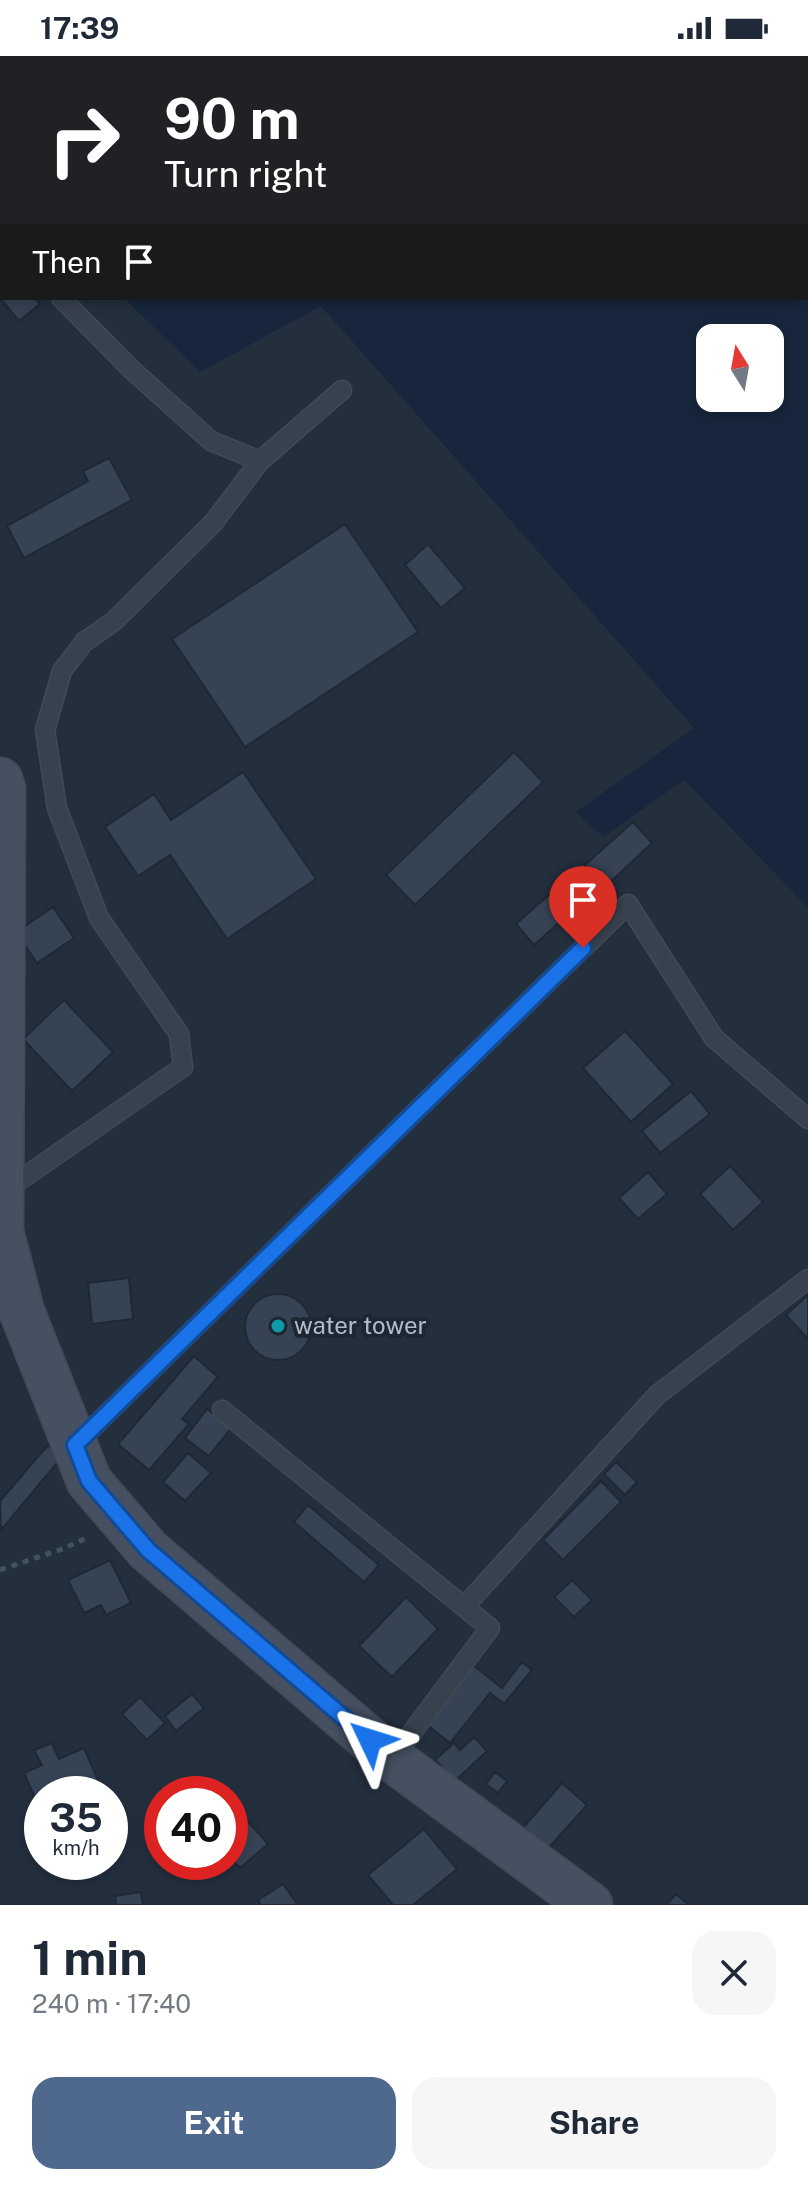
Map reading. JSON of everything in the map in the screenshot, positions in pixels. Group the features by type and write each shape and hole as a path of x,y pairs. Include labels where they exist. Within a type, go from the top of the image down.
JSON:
{"street":[{"path":"0,780 3,789 1,1232 22,1312 89,1481 148,1550 392,1759 590,1905"}],"lane":[{"path":"63,300 131,369 211,441 260,461"},
{"path":"1,1194 183,1067 179,1034 99,918 57,808 45,730 62,671 84,642 113,622 213,523 260,461 342,390"},
{"path":"75,1445 628,904 714,1038 808,1119"},
{"path":"464,1607 657,1395 808,1279"},
{"path":"222,1410 490,1628 392,1759"}],"path":[{"path":"0,1570 65,1548 123,1521"}],"water":[{"path":"126,300 808,300 808,907 684,780 603,837 576,812 694,728 321,306 200,372"}],"building":[{"path":"2,300 37,300 40,304 19,321"},
{"path":"109,458 132,500 24,558 7,526 88,481 83,471"},
{"path":"345,524 418,632 245,747 172,639"},
{"path":"428,544 465,588 441,608 405,565"},
{"path":"514,752 543,782 415,905 386,875"},
{"path":"243,772 316,879 227,939 170,855 138,876 105,827 154,794 171,820"},
{"path":"633,822 652,843 605,887 585,865"},
{"path":"580,867 598,888 534,945 516,924"},
{"path":"53,907 74,938 37,963 16,932"},
{"path":"64,1000 113,1052 72,1091 23,1039"},
{"path":"625,1031 673,1084 631,1122 583,1068"},
{"path":"691,1091 710,1114 660,1153 642,1131"},
{"path":"730,1166 763,1202 733,1230 700,1194"},
{"path":"648,1172 667,1194 638,1219 619,1198"},
{"path":"129,1278 133,1319 92,1324 88,1283"},
{"name":"water tower","path":"271,1294 285,1294 297,1299 306,1308 311,1327 309,1340 302,1351 285,1360 271,1360 259,1355 250,1346 245,1334 245,1320 250,1308 259,1299"},
{"path":"808,1295 808,1339 786,1315"},
{"path":"194,1356 218,1377 182,1419 189,1424 149,1470 118,1444"},
{"path":"207,1409 231,1428 209,1456 185,1438"},
{"path":"48,1445 62,1457 1,1530 0,1501"},
{"path":"188,1453 211,1473 185,1501 163,1482"},
{"path":"616,1462 637,1482 625,1495 604,1474"},
{"path":"601,1481 621,1502 563,1560 543,1540"},
{"path":"308,1505 379,1565 364,1582 294,1522"},
{"path":"110,1560 131,1603 106,1615 101,1605 84,1613 68,1580"},
{"path":"572,1580 592,1600 574,1617 554,1597"},
{"path":"406,1597 438,1629 392,1677 359,1646"},
{"path":"522,1662 532,1670 504,1704 490,1693 450,1743 426,1724 473,1665 502,1688"},
{"path":"192,1694 204,1708 176,1731 165,1716"},
{"path":"140,1697 165,1723 147,1740 122,1714"},
{"path":"474,1737 487,1751 455,1781 435,1760 454,1743 460,1750"},
{"path":"52,1743 59,1759 84,1748 96,1776 25,1776 24,1773 42,1765 34,1750"},
{"path":"495,1772 507,1781 498,1793 486,1784"},
{"path":"562,1783 587,1805 545,1852 521,1830"},
{"path":"248,1822 268,1844 248,1861"},
{"path":"424,1829 457,1869 413,1905 393,1905 368,1875"},
{"path":"283,1884 298,1905 261,1905 258,1900"},
{"path":"141,1892 143,1905 116,1905 115,1896"},
{"path":"676,1894 689,1905 666,1905"}],"place":[{"name":"water tower","path":"278,1326"}],"route":[{"path":"370,1740 148,1550 89,1481 75,1445 583,948"}]}
